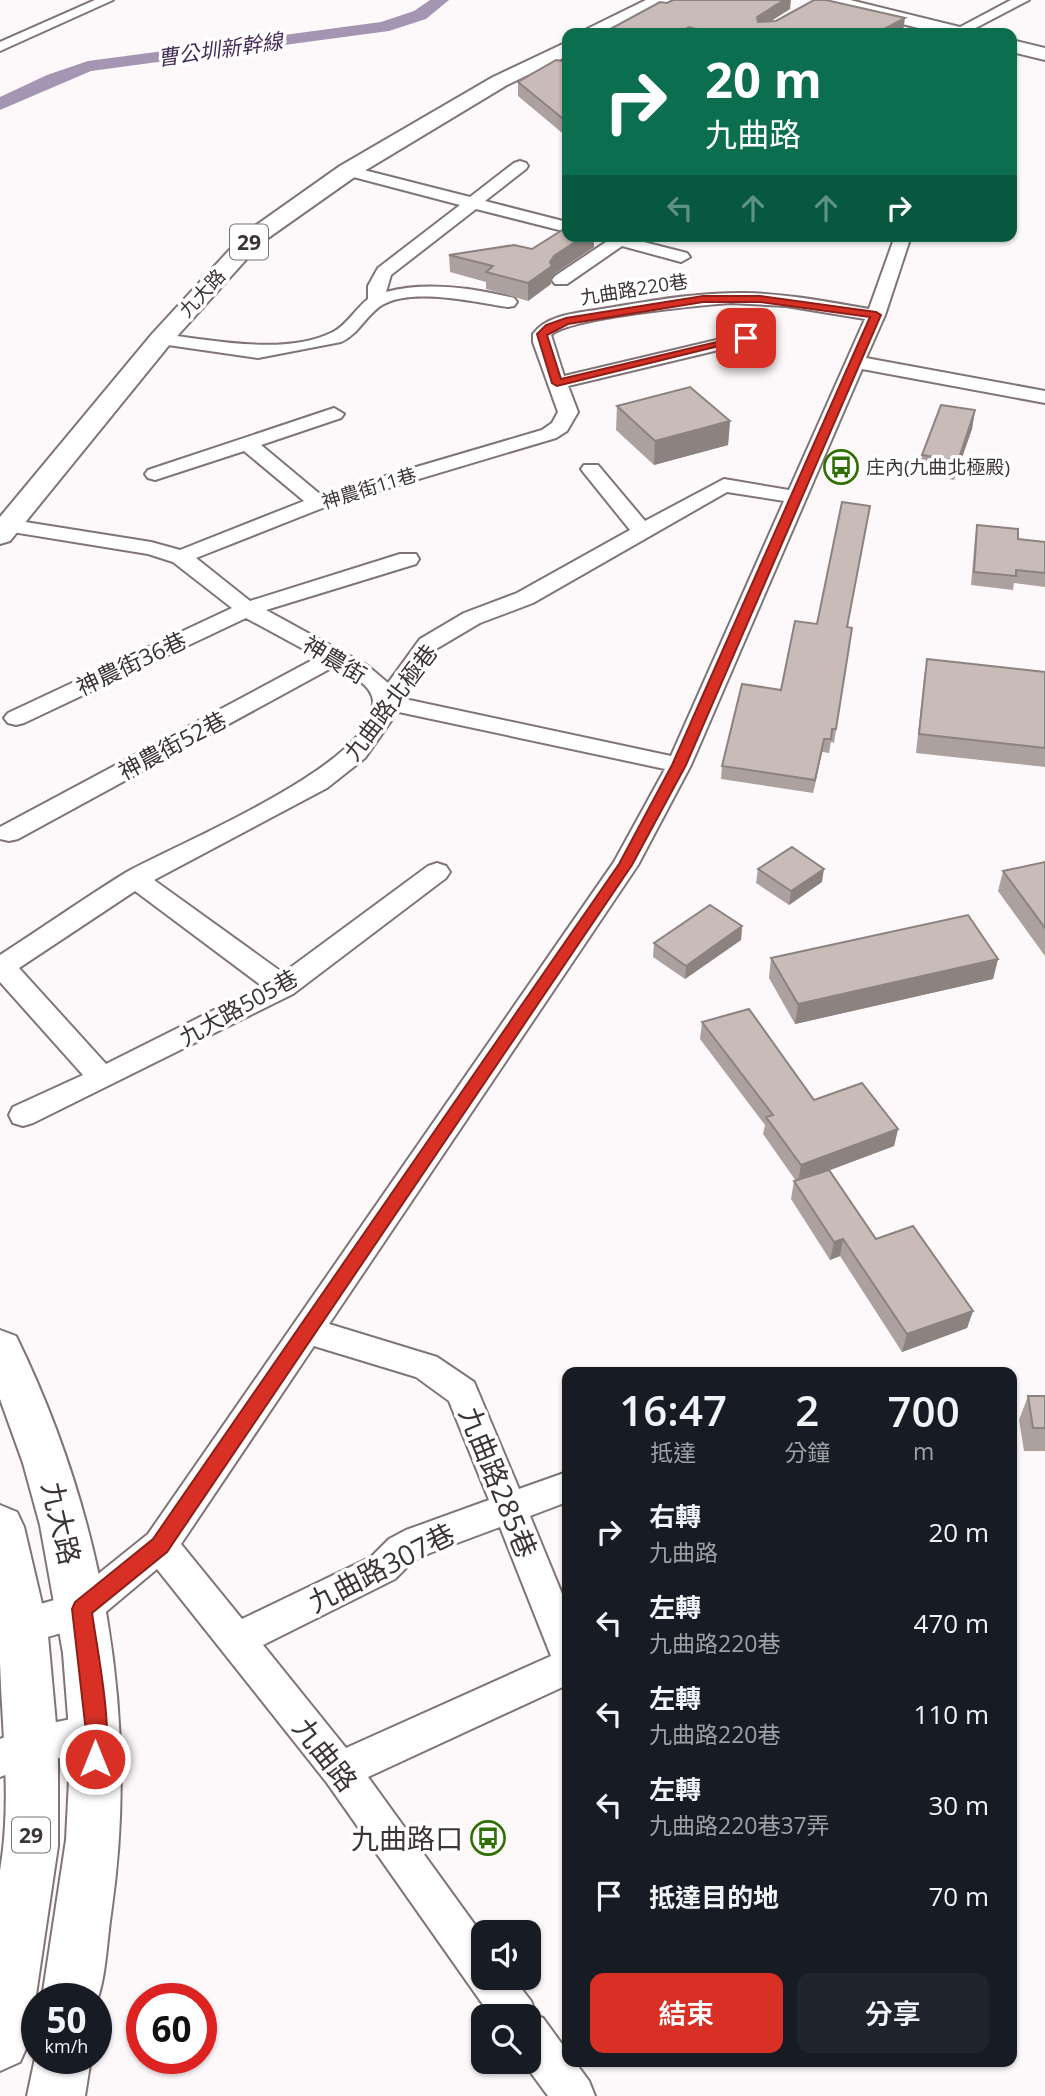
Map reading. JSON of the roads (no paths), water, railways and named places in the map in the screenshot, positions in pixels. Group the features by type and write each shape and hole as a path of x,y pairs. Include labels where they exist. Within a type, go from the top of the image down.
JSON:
{"main road":[{"name":"九大路","path":"577,28 631,0"},
{"path":"604,28 661,0"},
{"path":"827,0 938,28"},
{"name":"九大路","path":"91,389 230,234 410,114 562,36"},
{"path":"1017,47 1045,54"},
{"name":"九大路","path":"2,528 161,339 253,238 348,171 500,81 555,60"},
{"name":"九大路","path":"0,1349 13,1374 48,1467 82,1609 96,1732 93,1840 72,1983"},
{"name":"29","path":"0,1527 22,1625 16,1752 31,1846 0,2042"},
{"path":"56,2096 59,2074"}],"street":[{"path":"0,47 106,0"},
{"path":"968,28 1022,0"},
{"path":"377,300 377,286 384,272 520,166"},
{"path":"348,171 562,226"},
{"path":"561,280 611,242"},
{"path":"630,242 681,257"},
{"path":"22,1625 82,1609 160,1545 625,865 679,765 876,315 901,242"},
{"path":"161,339 257,352 269,351 339,337 377,300 420,292 450,292 508,302"},
{"name":"九曲路220巷","path":"560,427 568,412 542,334 549,327 566,321 703,299 778,300 876,315"},
{"path":"557,383 746,338"},
{"path":"856,362 1045,397"},
{"path":"155,474 334,414"},
{"name":"神農街11巷","path":"181,557 318,503 549,434 560,427"},
{"path":"247,443 318,503"},
{"path":"591,469 642,531"},
{"name":"九曲路北極巷","path":"1,967 135,879 317,783 357,753 381,718 385,702 428,645 472,618 526,598 724,485 797,496"},
{"name":"神農街","path":"2,528 151,548 181,557 247,609 360,671 380,689 385,702 679,765"},
{"name":"神農街36巷","path":"16,718 247,609 408,559"},
{"name":"神農街52巷","path":"9,833 335,657"},
{"name":"九大路505巷","path":"23,1115 283,987 437,872"},
{"path":"135,879 283,987"},
{"path":"1,967 102,1078"},
{"name":"九曲路285巷","path":"307,1330 426,1367 462,1392 562,1638"},
{"name":"九曲路307巷","path":"236,1640 383,1568 401,1550 418,1541 562,1489"},
{"name":"九曲路","path":"160,1545 340,1770 471,1953"},
{"path":"340,1770 562,1669"},
{"path":"16,1752 96,1732"},
{"path":"541,2051 574,2096"}],"waterway":[{"name":"曹公圳新幹線","path":"0,104 88,66 383,27 420,15 441,0"}],"place":[{"name":"庄內(九曲北極殿)","path":"841,467"},
{"name":"九曲路口","path":"488,1838"}]}
